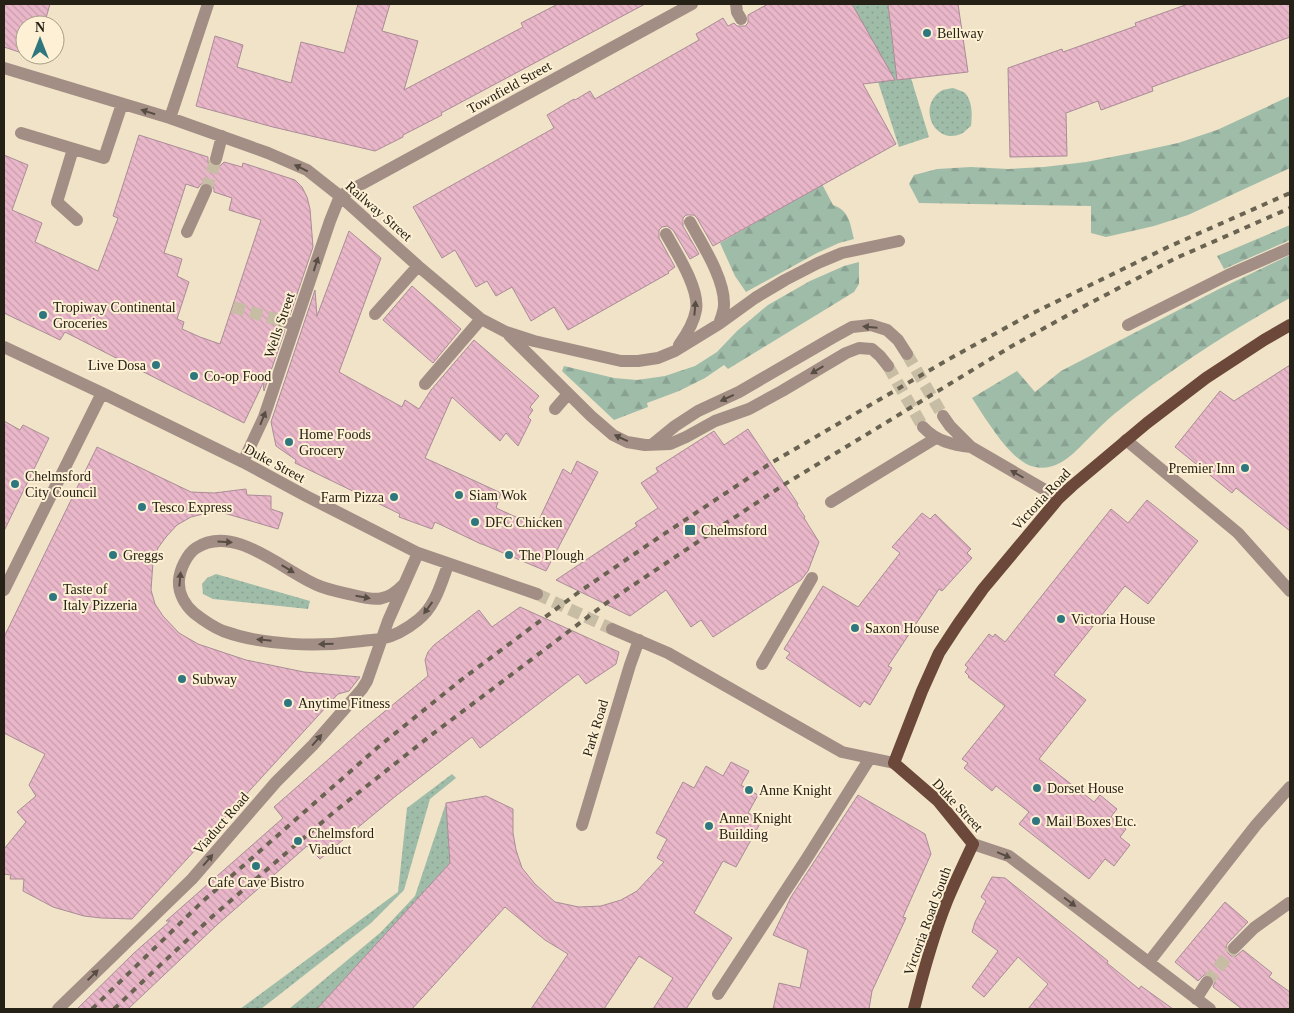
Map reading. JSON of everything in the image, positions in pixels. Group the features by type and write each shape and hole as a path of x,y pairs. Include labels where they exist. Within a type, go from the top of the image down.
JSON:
{"main road":[{"name":"Victoria Road","path":"894,763 939,653 983,589 1059,498 1126,440 1206,378 1290,325"},
{"name":"Duke Street","path":"894,763 938,802 973,844"},
{"name":"Victoria Road South","path":"914,1009 926,963 947,902 973,844"}],"street":[{"path":"170,118 208,4"},
{"name":"Townfield Street","path":"340,196 692,4"},
{"path":"736,4 737,12 741,19"},
{"name":"Railway Street","path":"4,68 170,118 268,153 307,170 340,196 481,319 506,332 534,341 621,361 658,358 675,351 785,280 842,253 899,241"},
{"path":"21,133 104,158 122,104"},
{"path":"216,159 222,136"},
{"path":"73,149 57,202 77,220"},
{"path":"187,232 206,190"},
{"name":"Wells Street","path":"242,462 264,417 340,196"},
{"path":"690,222 709,256 722,287 724,305 719,324"},
{"path":"666,234 685,267 694,290 697,308 689,331 675,351"},
{"path":"1128,324 1290,248"},
{"path":"375,314 418,266"},
{"path":"425,384 481,319"},
{"path":"282,321 295,324"},
{"path":"653,444 675,426 698,411 739,392 852,327 871,325 886,330 898,340 907,354"},
{"path":"506,332 568,394 613,435 627,442 645,445 670,444 715,421 749,409 846,353 859,348 872,349 888,366"},
{"name":"Duke Street","path":"4,347 242,462 418,553 537,594"},
{"path":"4,590 102,393"},
{"path":"555,409 568,394"},
{"path":"943,416 950,426 971,447 1059,498"},
{"path":"924,427 929,434 936,438 955,445 971,447"},
{"path":"831,502 936,438"},
{"path":"1126,440 1238,533 1290,591"},
{"path":"404,584 395,594 383,599 364,598 317,585 259,552 225,540 204,543 191,551 182,567 178,581 181,595 188,608 202,620 222,630 252,639 306,645 345,644 381,639 403,630 420,619 431,605 448,564"},
{"name":"Viaduct Road","path":"58,1009 192,879 276,782 313,745 362,689 367,681 388,620 418,553"},
{"path":"762,664 812,578"},
{"name":"Duke Street","path":"612,629 668,653 842,752 894,763"},
{"name":"Park Road","path":"582,825 639,640"},
{"path":"718,994 870,758"},
{"path":"1149,962 1256,825 1290,787"},
{"name":"Duke Street","path":"973,844 1009,856 1210,1009"},
{"path":"1234,948 1254,928 1289,904"},
{"path":"1196,998 1208,982"}],"green space":[{"path":"853,4 888,4 894,56 901,79 911,78 929,137 899,147"},
{"path":"953,88 964,92 968,97 972,118 971,126 961,134 951,136 943,134 936,129 932,122 930,106 934,98 942,90"},
{"path":"1290,96 1290,168 1188,215 1154,226 1106,237 1091,233 1091,206 919,203 909,184 914,175 937,169 1044,167 1086,162 1178,143 1217,130"},
{"path":"822,184 833,205 846,214 854,239 839,243 817,253 746,292 735,276 720,243"},
{"path":"1290,225 1290,240 1224,269 1217,256"},
{"path":"1290,255 1290,298 1220,339 1152,385 1101,426 1061,463 1044,468 1026,464 999,438 972,398 1017,371 1035,392 1061,371 1219,289"},
{"path":"859,262 859,284 854,292 728,369 724,365 705,378 679,391 647,403 648,407 614,420 562,371 564,366 614,378 637,380 665,376 695,366 717,352 737,331 768,305 810,281 844,266"},
{"path":"216,574 310,601 308,609 213,599 203,594 202,584 207,578"},
{"path":"452,774 456,778 430,799 404,890 371,923 261,1009 240,1009 398,892 407,808"},
{"path":"446,803 450,863 317,1009 289,1009 381,932 415,896"}],"building":[{"path":"4,4 50,4 47,15 15,15 15,51 4,47"},
{"path":"358,4 390,4 382,31 418,41 404,90 523,27 521,23 558,4 645,4 441,113 442,115 375,151 273,127 196,106 215,36 243,45 237,67 291,83 301,42 344,53"},
{"path":"768,4 852,4 895,80 863,84 896,144 713,246 697,218 694,215 686,215 683,218 683,226 699,254 690,259 673,230 667,226 662,227 659,230 659,238 675,267 669,273 568,330 554,307 531,321 512,287 496,296 487,281 476,287 455,250 442,258 413,207 554,128 547,115 574,99 590,91 595,99 699,40 696,34 723,18 728,26 734,23 737,26 745,26 748,23 748,15"},
{"name":"Bellway","path":"888,4 958,4 968,72 897,80"},
{"path":"1188,4 1290,4 1290,37 1152,87 1153,91 1101,110 1098,101 1066,113 1067,156 1010,157 1008,68 1062,49 1063,52 1136,26 1135,23"},
{"path":"139,135 208,157 208,162 214,167 219,167 224,162 242,167 243,163 295,180 302,187 310,209 313,247 290,315 281,313 274,318 276,326 285,330 264,391 263,383 244,423 65,332 60,340 4,313 4,155 28,165 12,210 42,223 35,242 98,271 118,218 113,216","holes":["206,182 212,185 214,192 232,198 229,210 261,220 220,344 182,329 184,322 177,319 189,282 177,276 182,259 164,253 186,184 198,188"]},
{"path":"349,231 381,258 339,372 402,407 405,400 419,409 431,390 474,340 539,396 530,407 533,410 528,417 531,420 518,446 506,433 500,441 452,397 425,458 501,493 496,508 536,526 563,469 571,474 577,461 598,472 546,571 481,544 435,522 432,529 399,517 400,514 295,463 296,460 276,446 271,422 315,290 317,316"},
{"path":"412,286 461,329 433,363 383,320"},
{"name":"Premier Inn","path":"1290,365 1290,531 1236,488 1232,493 1175,447 1220,391 1234,401"},
{"name":"Chelmsford City Council","path":"4,421 20,430 23,425 49,438 4,531"},
{"path":"748,429 798,504 804,518 819,542 808,571 801,580 713,637 701,620 691,627 666,590 630,616 556,580 637,526 635,523 658,508 641,483 658,472 656,468 714,431 724,445"},
{"path":"97,447 191,492 214,493 246,489 247,495 271,496 271,509 283,513 278,529 224,513 207,513 191,517 177,525 166,537 158,548 153,562 151,590 155,604 179,633 198,644 246,660 304,672 360,677 349,691 338,694 132,919 84,916 53,907 23,891 24,879 10,879 11,875 4,874 4,849 26,822 17,812 36,796 29,785 45,754 4,733 4,637"},
{"name":"Victoria House","path":"1147,500 1198,541 1148,604 1125,586 1054,675 1086,700 1039,759 1094,802 1100,795 1117,809 1111,817 1126,829 1120,837 1130,845 1114,866 1105,859 1089,879 1019,824 1029,812 996,786 992,791 964,768 968,763 962,759 1005,706 968,677 965,672 968,668 965,665 989,634 993,637 995,634 1005,642 1111,509 1128,523"},
{"name":"Saxon House","path":"922,513 930,519 935,514 971,549 967,553 972,558 942,591 939,589 888,666 892,668 870,705 864,701 860,707 786,658 790,653 784,649 823,586 858,607 900,553 892,547"},
{"name":"Chelmsford Viaduct","path":"520,607 619,652 616,664 586,684 578,674 480,748 472,737 397,795 320,859 307,846 218,924 128,1009 77,1009 170,921 166,921 283,818 274,807 362,730 428,676 425,660 428,652 434,645 479,610 492,627"},
{"path":"731,762 749,771 741,785 758,795 748,813 762,820 736,867 723,861 694,913 732,938 686,1009 653,1009 673,978 639,956 604,1009 531,1009 568,954 545,940 505,907 412,1009 317,1009 450,863 446,803 486,796 513,809 513,833 516,850 522,868 535,884 555,902 579,907 601,906 621,900 637,891 664,862 657,858 667,839 656,833 683,782 694,788 706,766 723,776"},
{"path":"858,795 925,834 931,854 903,917 906,918 872,991 869,1009 773,1009 779,983 800,988 808,950 773,935 791,897"},
{"path":"992,877 1005,878 1108,961 1107,963 1139,989 1141,986 1173,1009 1028,1009 1048,984 1018,957 984,997 972,987 998,951 972,932 986,901 981,897"},
{"path":"1225,902 1248,922 1226,946 1228,953 1231,956 1236,956 1243,950 1272,973 1269,977 1290,992 1290,1009 1242,1009 1213,987 1215,982 1212,976 1204,975 1198,981 1175,962"}],"tunnel":[{"path":"206,190 216,159"},
{"path":"233,307 282,321"},
{"path":"907,354 943,416"},
{"path":"888,366 923,427"},
{"path":"537,594 612,629"},
{"path":"1207,982 1234,948"}],"railway":[{"path":"92,1009 202,902 377,748 461,680 579,592 652,542 771,463 949,359 1029,315 1168,247 1290,193"},
{"path":"114,1009 214,915 334,812 430,736 605,604 785,484 1012,346 1174,259 1290,208"}],"place":[{"name":"Bellway","path":"927,33"},
{"name":"Tropiway Continental Groceries","path":"43,315"},
{"name":"Live Dosa","path":"156,365"},
{"name":"Co-op Food","path":"194,376"},
{"name":"Home Foods Grocery","path":"289,442"},
{"name":"Premier Inn","path":"1245,468"},
{"name":"Chelmsford City Council","path":"15,484"},
{"name":"Siam Wok","path":"459,495"},
{"name":"Farm Pizza","path":"394,497"},
{"name":"Tesco Express","path":"142,507"},
{"name":"DFC Chicken","path":"475,522"},
{"name":"Chelmsford","path":"690,530"},
{"name":"Greggs","path":"113,555"},
{"name":"The Plough","path":"509,555"},
{"name":"Taste of Italy Pizzeria","path":"53,597"},
{"name":"Victoria House","path":"1061,619"},
{"name":"Saxon House","path":"855,628"},
{"name":"Subway","path":"182,679"},
{"name":"Anytime Fitness","path":"288,703"},
{"name":"Dorset House","path":"1037,788"},
{"name":"Anne Knight","path":"749,790"},
{"name":"Mail Boxes Etc.","path":"1036,821"},
{"name":"Anne Knight Building","path":"709,826"},
{"name":"Chelmsford Viaduct","path":"298,841"},
{"name":"Cafe Cave Bistro","path":"256,866"}]}
